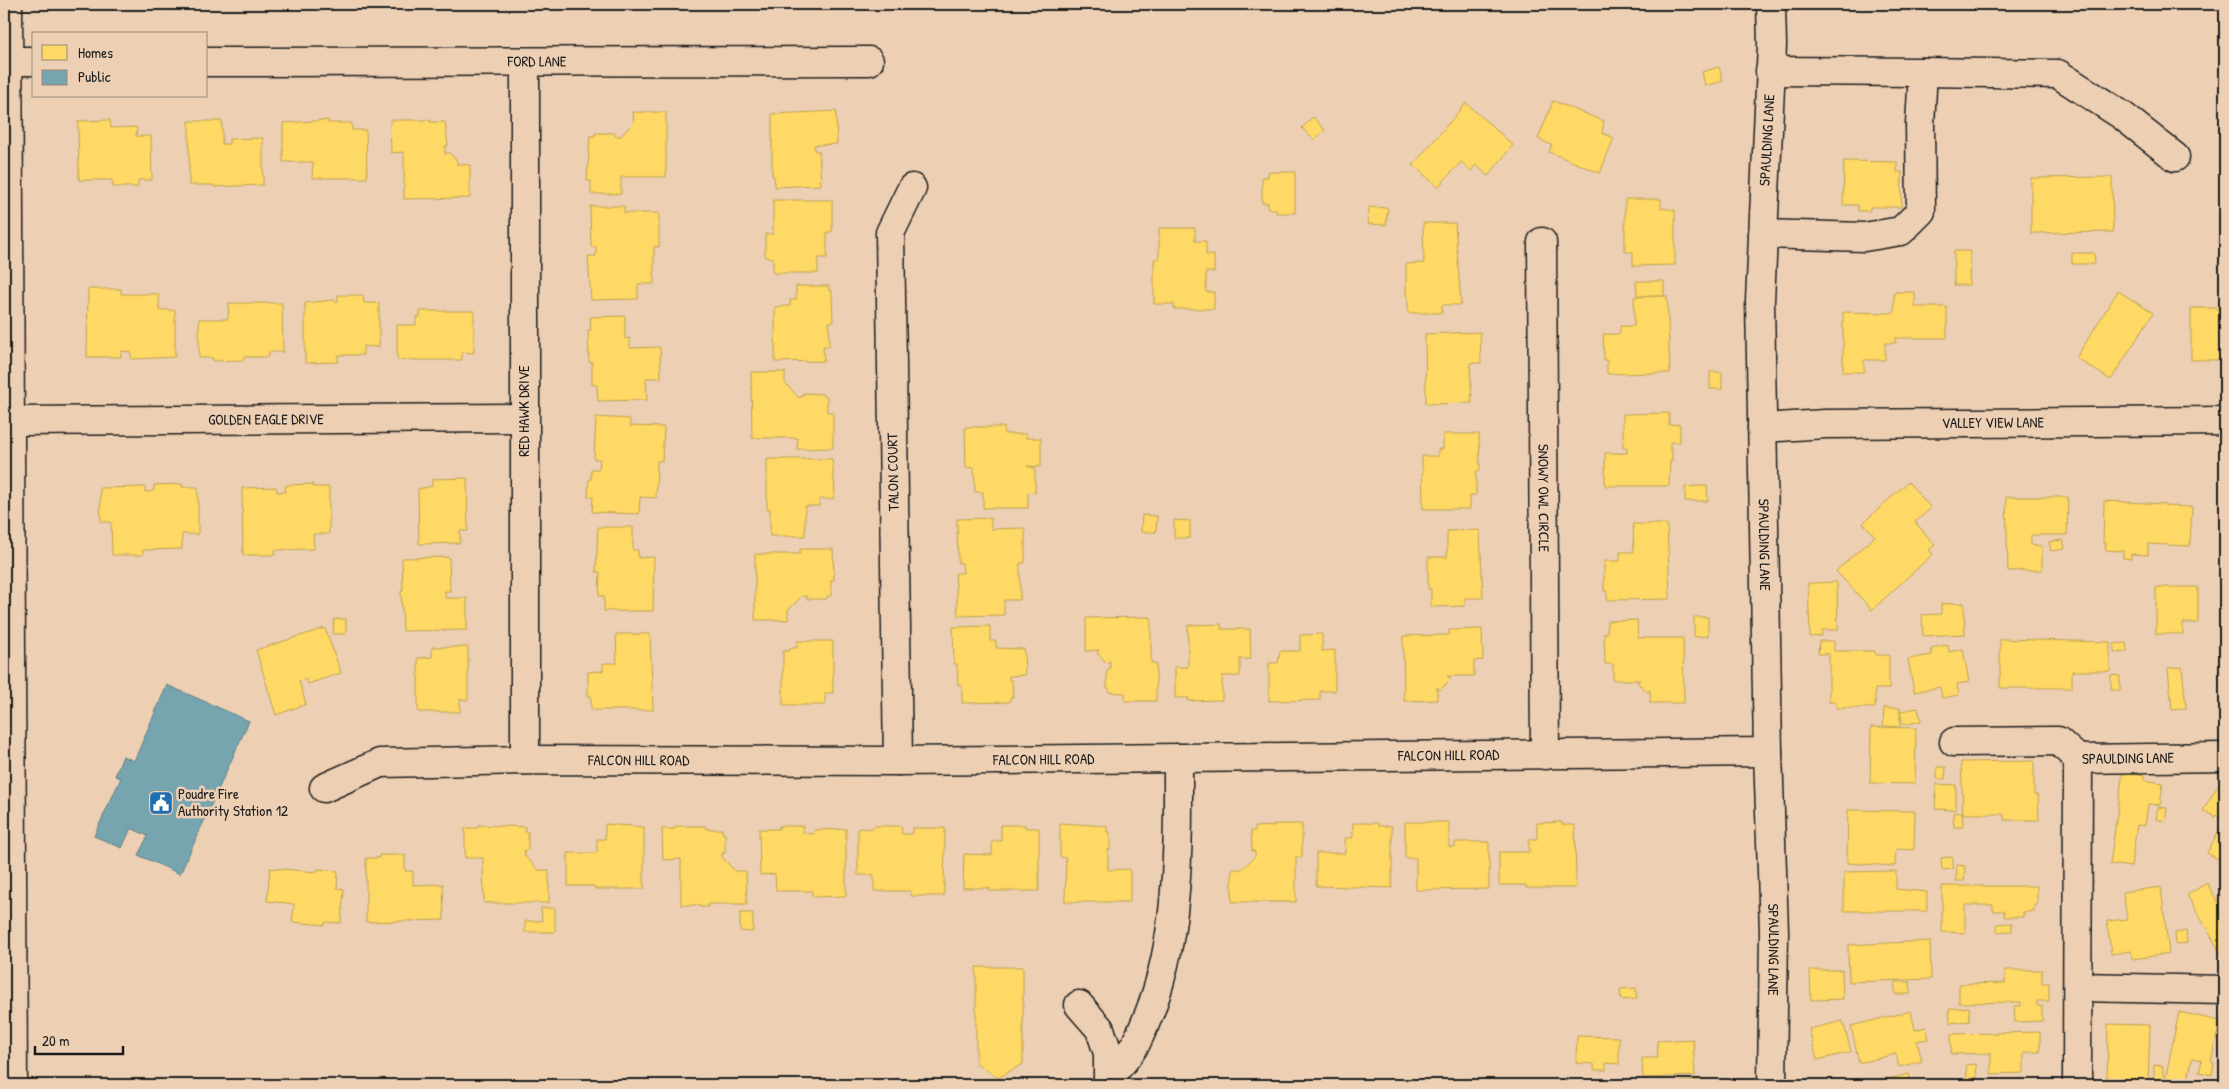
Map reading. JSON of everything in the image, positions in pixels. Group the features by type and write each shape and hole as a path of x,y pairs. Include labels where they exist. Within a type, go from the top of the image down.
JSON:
{"street":[{"path":"8,4 21,61 10,421 13,1085"},
{"name":"SPAULDING LANE","path":"1771,4 1760,301 1768,752 1774,931 1772,1085"},
{"name":"FORD LANE","path":"208,62 869,61"},
{"name":"RED HAWK DRIVE","path":"525,63 525,760"},
{"path":"1770,71 2058,74 2123,116 2175,157"},
{"path":"1763,234 1864,237 1901,231 1921,210 1920,124 1923,72"},
{"name":"TALON COURT","path":"898,761 890,233 912,188"},
{"name":"SNOWY OWL CIRCLE","path":"1542,242 1545,756"},
{"name":"GOLDEN EAGLE DRIVE","path":"10,421 524,418"},
{"name":"VALLEY VIEW LANE","path":"1762,428 1825,424 2225,421"},
{"path":"1954,742 2058,741 2078,759"},
{"name":"FALCON HILL ROAD","path":"324,788 380,763 525,760 898,761 1545,756 1768,752"},
{"name":"SPAULDING LANE","path":"2077,1085 2078,759 2225,757"},
{"path":"1108,1082 1135,1044 1157,996 1169,935 1178,868 1178,758"},
{"path":"2078,987 2225,990"},
{"path":"1079,1005 1100,1029 1108,1053 1108,1082"}],"building: Homes":[{"path":"1719,67 1723,81 1705,86 1702,72"},
{"path":"1553,101 1604,121 1602,133 1614,138 1600,173 1549,152 1552,145 1538,139"},
{"path":"1466,103 1513,145 1488,176 1476,165 1471,171 1461,162 1438,187 1413,165"},
{"path":"836,111 837,144 814,145 815,151 819,151 821,185 775,187 774,176 772,176 772,114"},
{"path":"633,112 666,112 666,177 621,177 621,194 591,194 591,181 587,181 590,136 595,136 595,133 615,133 615,136 621,136 634,122"},
{"path":"1313,117 1325,130 1314,140 1302,128"},
{"path":"110,120 111,128 137,127 136,136 151,136 152,180 138,180 138,187 113,187 112,180 79,180 78,121"},
{"path":"328,120 328,123 352,123 352,130 366,130 367,178 312,178 313,162 283,162 283,123"},
{"path":"390,120 445,122 448,146 445,146 445,155 448,152 458,162 456,164 470,165 470,198 404,199 404,152 391,153"},
{"path":"189,121 222,121 222,144 229,144 229,139 263,138 263,185 214,187 214,185 189,185"},
{"path":"1844,161 1897,162 1897,172 1902,172 1901,207 1870,207 1870,211 1858,211 1858,205 1843,205"},
{"path":"1268,172 1295,172 1295,213 1276,213 1276,209 1268,209 1268,203 1262,203 1262,177 1268,177"},
{"path":"2112,177 2113,232 2031,233 2031,178"},
{"path":"1625,199 1661,199 1661,208 1675,210 1675,265 1633,266 1633,252 1625,252"},
{"path":"773,200 832,200 832,232 827,232 827,258 818,258 818,273 773,273 773,258 765,257 765,234 773,234"},
{"path":"590,206 624,206 624,213 659,213 659,247 654,246 654,284 638,284 638,299 591,300 588,256 596,256 596,247 591,247"},
{"path":"1369,207 1388,208 1386,225 1368,224"},
{"path":"1423,223 1455,223 1461,305 1442,305 1442,313 1408,313 1406,264 1424,263"},
{"path":"1159,228 1195,228 1195,241 1206,241 1206,255 1214,255 1214,272 1206,272 1206,292 1214,292 1214,309 1174,309 1174,304 1154,304 1154,259 1159,259"},
{"path":"1954,251 1970,251 1969,285 1954,285"},
{"path":"2072,253 2094,253 2095,264 2072,264"},
{"path":"1636,281 1664,281 1664,296 1637,296"},
{"path":"796,286 829,286 829,291 832,291 833,322 829,322 829,346 823,346 824,361 775,362 775,307 790,306 790,300 796,300"},
{"path":"88,289 121,289 121,294 159,294 159,310 175,310 175,357 131,359 131,352 121,351 121,357 87,357"},
{"path":"2118,291 2153,313 2111,380 2076,358"},
{"path":"1894,292 1915,292 1915,307 1947,307 1947,338 1895,338 1896,343 1885,343 1885,360 1864,360 1864,372 1843,372 1843,312 1894,313"},
{"path":"338,295 363,295 364,303 379,303 379,347 363,346 363,355 338,355 338,362 305,363 305,303 334,300 338,303"},
{"path":"1667,296 1670,373 1607,374 1607,360 1604,360 1603,334 1620,334 1620,326 1634,326 1634,297"},
{"path":"229,303 282,303 283,352 269,352 268,357 244,357 244,360 213,361 213,358 199,358 199,319 228,319"},
{"path":"2191,308 2225,308 2225,360 2191,360"},
{"path":"420,311 474,311 474,353 462,352 462,360 397,360 397,325 416,325 416,317 420,317"},
{"path":"625,316 625,339 630,338 630,348 660,347 661,378 646,378 647,400 598,401 597,385 592,385 592,362 589,362 588,330 591,330 590,317"},
{"path":"1480,332 1481,363 1470,363 1472,403 1426,404 1425,334"},
{"path":"751,372 785,372 785,383 798,397 803,397 803,393 823,394 823,396 827,397 827,412 833,412 833,448 797,449 798,438 752,438"},
{"path":"1710,372 1722,372 1722,389 1710,389"},
{"path":"1669,413 1669,425 1680,424 1680,442 1670,442 1672,461 1670,461 1669,486 1605,486 1605,453 1627,453 1627,447 1623,447 1623,414"},
{"path":"596,417 630,419 630,426 664,427 662,461 657,461 656,498 640,497 639,514 592,512 593,497 588,497 589,479 591,479 591,469 599,469 600,459 594,459"},
{"path":"965,427 1004,427 1004,434 1026,434 1026,438 1041,438 1041,467 1027,466 1035,468 1035,493 1028,492 1028,508 983,508 983,492 975,492 974,467 966,468"},
{"path":"1443,434 1479,434 1480,471 1476,471 1476,495 1470,495 1470,509 1423,509 1422,456 1438,456 1438,449 1443,449"},
{"path":"767,459 832,459 835,492 833,499 819,499 819,506 805,506 805,536 770,536 770,509 767,509"},
{"path":"467,478 468,531 460,531 460,543 419,544 418,489 432,486 432,479"},
{"path":"1908,482 1931,508 1915,522 1935,545 1929,550 1933,554 1872,610 1836,571 1875,536 1863,523"},
{"path":"182,484 182,487 198,487 198,534 182,534 182,549 143,550 143,555 112,555 111,522 101,522 100,488 145,487 145,492 154,491 154,485"},
{"path":"313,484 313,487 329,487 329,534 313,534 314,549 275,550 275,555 243,555 242,488 276,487 277,492 285,492 286,485"},
{"path":"1707,486 1708,501 1685,501 1685,487"},
{"path":"2006,497 2068,497 2067,535 2031,535 2031,545 2042,546 2042,570 2008,571"},
{"path":"2104,501 2192,507 2190,546 2148,544 2148,555 2131,554 2131,559 2123,558 2123,551 2105,550 2106,543 2103,543"},
{"path":"1142,515 1157,516 1156,532 1141,532"},
{"path":"991,518 991,529 1025,528 1025,563 1020,563 1020,600 1004,600 1004,615 958,616 955,573 963,573 962,563 958,563 957,519"},
{"path":"1174,520 1190,521 1190,538 1174,538"},
{"path":"1633,524 1667,524 1670,599 1607,600 1607,591 1604,591 1604,561 1620,561 1620,552 1634,552"},
{"path":"598,527 633,527 633,550 638,550 638,558 654,557 653,611 604,611 604,596 599,596 600,572 596,572"},
{"path":"1480,530 1483,598 1465,598 1465,606 1431,607 1431,589 1428,589 1428,557 1447,557 1447,531"},
{"path":"2063,540 2065,549 2051,551 2049,542"},
{"path":"800,549 833,549 834,580 831,580 831,596 827,596 827,599 806,599 807,596 802,596 788,610 788,620 755,620 755,554 800,554"},
{"path":"449,557 450,591 445,591 445,598 467,598 467,630 403,631 402,558"},
{"path":"1837,582 1838,630 1822,630 1822,636 1810,637 1808,583"},
{"path":"2156,587 2198,587 2198,623 2183,623 2183,634 2156,634"},
{"path":"1964,603 1965,634 1923,636 1922,615 1941,614 1941,604"},
{"path":"1151,617 1151,663 1156,663 1156,701 1125,701 1125,693 1109,692 1109,688 1107,688 1107,669 1110,669 1110,661 1107,663 1097,653 1099,650 1086,651 1086,618"},
{"path":"1694,617 1708,617 1708,636 1694,637"},
{"path":"334,619 346,619 346,634 333,634"},
{"path":"1637,620 1638,638 1683,638 1684,703 1650,703 1650,690 1648,692 1637,682 1640,680 1613,680 1613,664 1605,664 1604,633 1607,633 1607,621"},
{"path":"1221,624 1221,629 1250,629 1251,659 1240,659 1240,676 1222,676 1222,700 1188,701 1189,698 1175,698 1175,667 1188,667 1188,625"},
{"path":"990,626 990,641 996,641 996,648 1024,649 1025,675 1009,676 1009,680 1012,680 1013,697 1010,697 1010,702 962,703 962,685 958,685 957,664 954,664 953,627"},
{"path":"325,628 341,673 308,684 306,679 299,681 306,704 276,715 256,650"},
{"path":"1482,629 1483,660 1474,661 1474,676 1447,676 1451,679 1440,690 1437,687 1437,700 1404,701 1403,636 1449,635 1449,630"},
{"path":"616,634 650,634 653,710 591,710 591,696 588,696 588,672 603,671 603,663 617,663"},
{"path":"1322,634 1322,651 1335,650 1335,691 1320,691 1320,700 1269,701 1269,663 1278,663 1280,651 1300,651 1300,635"},
{"path":"2000,639 2110,642 2110,671 2072,671 2072,688 2000,688"},
{"path":"797,641 833,641 833,693 825,693 825,705 783,705 783,651 797,648"},
{"path":"1819,641 1834,641 1834,651 1875,651 1875,655 1889,655 1889,689 1875,689 1875,708 1836,708 1836,702 1829,702 1829,654 1818,654"},
{"path":"2126,643 2127,652 2114,653 2114,644"},
{"path":"1948,645 1949,652 1963,649 1969,682 1957,684 1959,695 1942,698 1940,687 1914,692 1908,659 1932,655 1931,648"},
{"path":"432,647 468,647 468,700 460,699 460,712 418,712 418,658 432,657"},
{"path":"2182,667 2186,708 2172,710 2168,668"},
{"path":"2111,675 2120,676 2120,690 2111,690"},
{"path":"1884,708 1900,708 1900,727 1883,726"},
{"path":"1918,708 1921,721 1903,725 1900,711"},
{"path":"1871,727 1916,728 1915,784 1870,783"},
{"path":"2034,761 2034,795 2038,795 2039,820 2004,820 2004,814 1963,814 1961,762"},
{"path":"1937,767 1946,767 1945,779 1937,779"},
{"path":"2123,771 2144,775 2144,780 2163,783 2160,805 2148,804 2145,826 2137,825 2131,867 2110,864"},
{"path":"2220,782 2225,785 2223,802 2225,811 2221,818 2216,815 2215,817 2203,810"},
{"path":"1936,784 1956,785 1956,810 1935,809"},
{"path":"2158,807 2167,808 2165,821 2156,819"},
{"path":"1848,810 1915,811 1914,850 1896,849 1895,866 1847,863"},
{"path":"1962,812 1963,827 1954,827 1953,813"},
{"path":"2225,820 2225,858 2223,862 2207,853"},
{"path":"1405,822 1449,822 1449,847 1455,847 1455,842 1489,842 1489,889 1416,890 1416,858 1405,858"},
{"path":"1562,822 1562,825 1575,825 1576,888 1526,888 1526,885 1499,885 1499,852 1529,852 1529,839 1537,839 1537,823"},
{"path":"1060,823 1107,826 1107,832 1110,832 1108,870 1130,869 1130,902 1065,902 1066,858 1060,857"},
{"path":"1353,823 1378,823 1378,826 1392,826 1392,888 1316,886 1316,853 1345,853 1345,838 1353,838"},
{"path":"605,824 644,827 644,889 595,889 594,886 568,886 568,853 597,853 597,839 605,839"},
{"path":"1274,824 1302,824 1302,857 1296,857 1296,902 1232,902 1232,869 1242,869 1255,856 1255,851 1252,851 1251,831 1255,831 1255,827 1274,826"},
{"path":"478,825 525,827 525,832 528,832 528,850 524,851 525,856 538,870 549,870 549,903 484,903 483,858 465,858 465,828 478,828"},
{"path":"1001,825 1025,825 1025,828 1039,828 1039,891 989,891 990,888 963,888 964,854 992,855 992,841 1001,841"},
{"path":"675,826 705,826 706,829 722,829 722,833 725,834 725,853 722,853 722,857 735,871 746,871 747,904 708,904 708,907 681,905 681,859 663,860 662,829 675,829"},
{"path":"779,826 803,826 803,833 814,834 814,830 846,829 846,896 812,897 812,891 776,891 775,874 760,875 759,829 779,829"},
{"path":"873,826 901,826 902,834 912,834 912,828 945,828 944,896 911,896 911,891 874,891 874,875 858,875 858,828 873,829"},
{"path":"379,855 405,855 405,871 413,871 413,885 443,884 444,920 366,922 366,858 379,858"},
{"path":"1953,857 1953,869 1942,870 1941,858"},
{"path":"1957,865 1965,866 1964,881 1956,881"},
{"path":"270,868 317,872 317,869 338,871 337,888 344,889 341,923 326,922 325,925 292,922 294,904 267,901"},
{"path":"1896,871 1896,889 1927,892 1927,911 1844,911 1844,872"},
{"path":"2207,883 2225,915 2225,960 2187,895"},
{"path":"1942,886 2037,886 2037,905 2034,906 2034,911 2023,912 2023,917 2004,917 2004,911 1993,911 1993,905 1965,905 1965,933 1942,932"},
{"path":"2161,887 2169,954 2132,959 2131,951 2111,954 2107,921 2127,919 2123,892"},
{"path":"541,908 555,908 555,932 525,932 525,921 542,921"},
{"path":"740,913 753,913 753,932 740,931"},
{"path":"2012,923 2012,931 1997,932 1997,924"},
{"path":"2186,931 2187,943 2176,944 2175,933"},
{"path":"1930,941 1931,979 1849,982 1848,945"},
{"path":"976,967 1023,967 1023,1064 998,1078 976,1063"},
{"path":"1810,970 1842,970 1843,999 1811,1000"},
{"path":"2005,970 2042,970 2042,983 2049,983 2049,1001 2037,1001 2037,1006 2042,1006 2042,1021 2015,1022 2014,1006 2021,1006 2021,1002 1959,1003 1959,984 2005,983"},
{"path":"1895,982 1910,982 1910,994 1895,994"},
{"path":"1636,988 1637,999 1621,1000 1620,989"},
{"path":"1969,1007 1970,1021 1950,1023 1949,1009"},
{"path":"1911,1011 1915,1030 1926,1027 1929,1039 1917,1041 1922,1061 1899,1067 1896,1054 1859,1063 1851,1026"},
{"path":"2179,1012 2220,1021 2211,1062 2214,1063 2212,1075 2199,1072 2202,1060 2192,1058 2187,1085 2164,1085"},
{"path":"1843,1021 1851,1052 1817,1060 1809,1029"},
{"path":"2108,1024 2150,1025 2148,1085 2107,1085"},
{"path":"2040,1032 2040,1052 2024,1052 2024,1073 1991,1074 1991,1053 1951,1054 1951,1034"},
{"path":"1577,1036 1619,1037 1619,1064 1606,1063 1606,1070 1594,1070 1594,1064 1576,1063"},
{"path":"1693,1039 1695,1076 1643,1078 1642,1058 1658,1058 1657,1041"},
{"path":"2225,1053 2225,1085 2218,1085"},
{"path":"1976,1064 1977,1078 1967,1079 1966,1065"},
{"path":"2154,1065 2163,1066 2163,1079 2154,1079"},
{"path":"1909,1074 1911,1083 1919,1081 1920,1085 1862,1085"},
{"path":"989,1078 1001,1085 984,1085"},
{"path":"1705,1080 1705,1085 1660,1085 1660,1084"},
{"path":"2039,1082 2039,1085 2002,1085"}],"building: Public":[{"name":"Poudre Fire Authority Station 12","path":"167,685 249,721 180,874 138,855 148,836 131,828 122,848 94,836 121,778 115,776 123,756 134,761"}],"place":[{"name":"Poudre Fire Authority Station 12","path":"161,803"}]}
